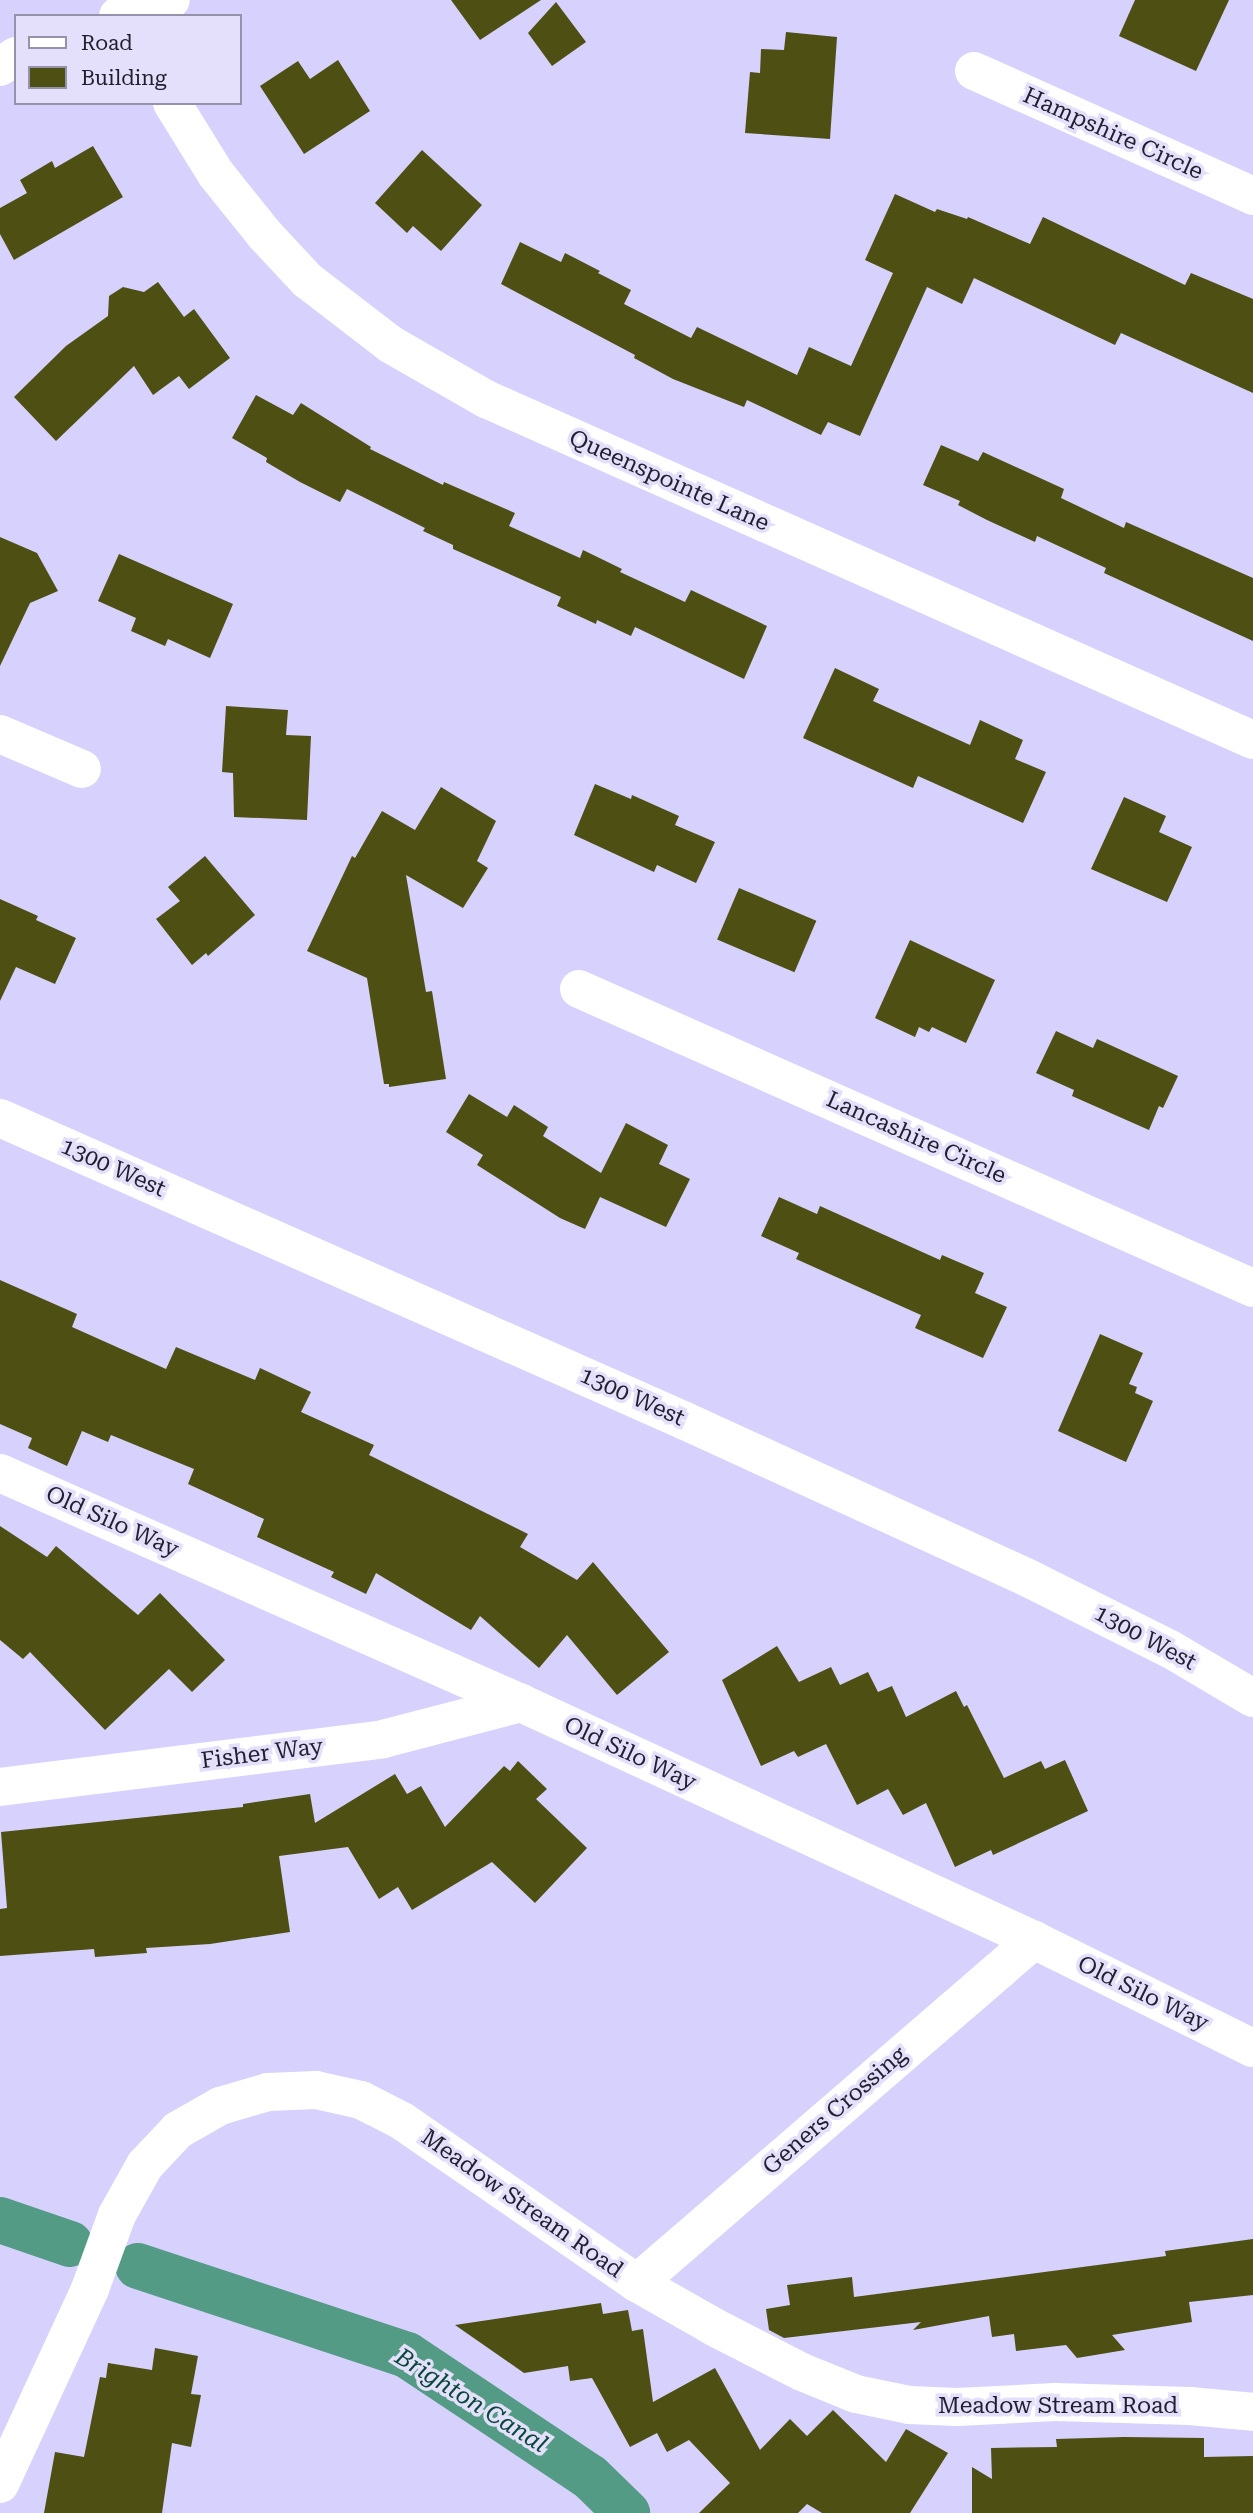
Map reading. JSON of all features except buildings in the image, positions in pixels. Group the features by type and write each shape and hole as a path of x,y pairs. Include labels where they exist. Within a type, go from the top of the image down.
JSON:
{"street":[{"path":"128,10 171,0"},
{"name":"Hampshire Circle","path":"974,71 1253,196"},
{"name":"Queenspointe Lane","path":"173,105 216,174 265,235 307,280 390,344 498,404 1253,740"},
{"path":"0,734 82,769"},
{"name":"Lancashire Circle","path":"579,989 1253,1287"},
{"name":"1300 West","path":"0,1118 683,1420 1028,1578 1170,1648 1253,1698"},
{"name":"Old Silo Way","path":"0,1473 521,1703 1034,1940 1253,2048"},
{"name":"Fisher Way","path":"0,1787 383,1739 521,1703"},
{"name":"Geners Crossing","path":"637,2283 1034,1940"},
{"name":"Meadow Stream Road","path":"0,2484 90,2288 117,2215 145,2165 178,2130 220,2106 268,2092 316,2090 360,2100 402,2120 637,2283 714,2327 802,2372 856,2394 909,2404 957,2407 1055,2402 1190,2406 1253,2412"}],"waterway":[{"name":"Brighton Canal","path":"0,2220 70,2244"},
{"name":"Brighton Canal","path":"138,2266 407,2355 590,2477 627,2513"}]}
